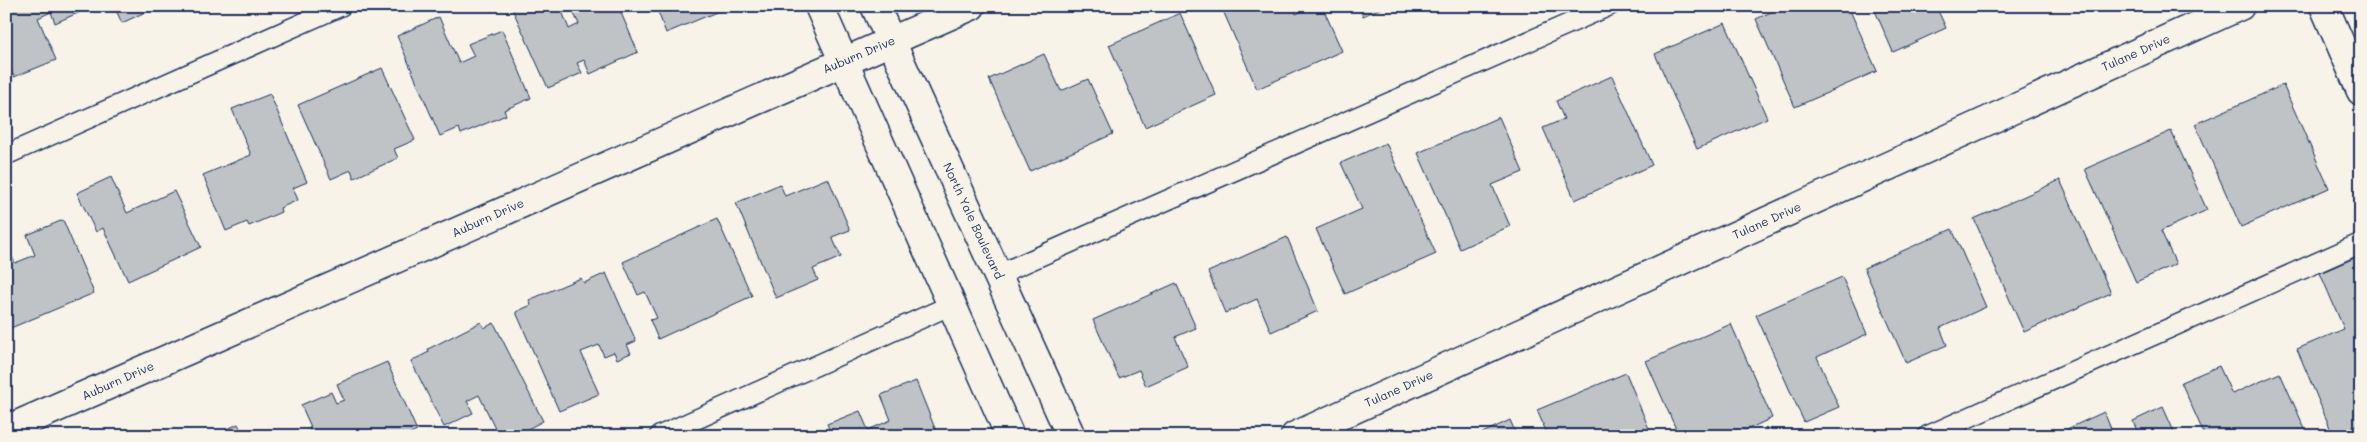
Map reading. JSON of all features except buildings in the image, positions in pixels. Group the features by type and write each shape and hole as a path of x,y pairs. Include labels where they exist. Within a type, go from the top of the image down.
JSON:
{"street":[{"path":"819,6 1010,436"},
{"name":"North Yale Boulevard","path":"875,6 1071,436"},
{"name":"Auburn Drive","path":"6,430 971,6"},
{"name":"Tulane Drive","path":"1295,436 2240,6"},
{"path":"2324,6 2361,91"}],"lane":[{"path":"6,155 341,6"},
{"path":"997,275 1609,6"},
{"path":"1927,436 2361,243"},
{"path":"658,436 951,305"}]}
